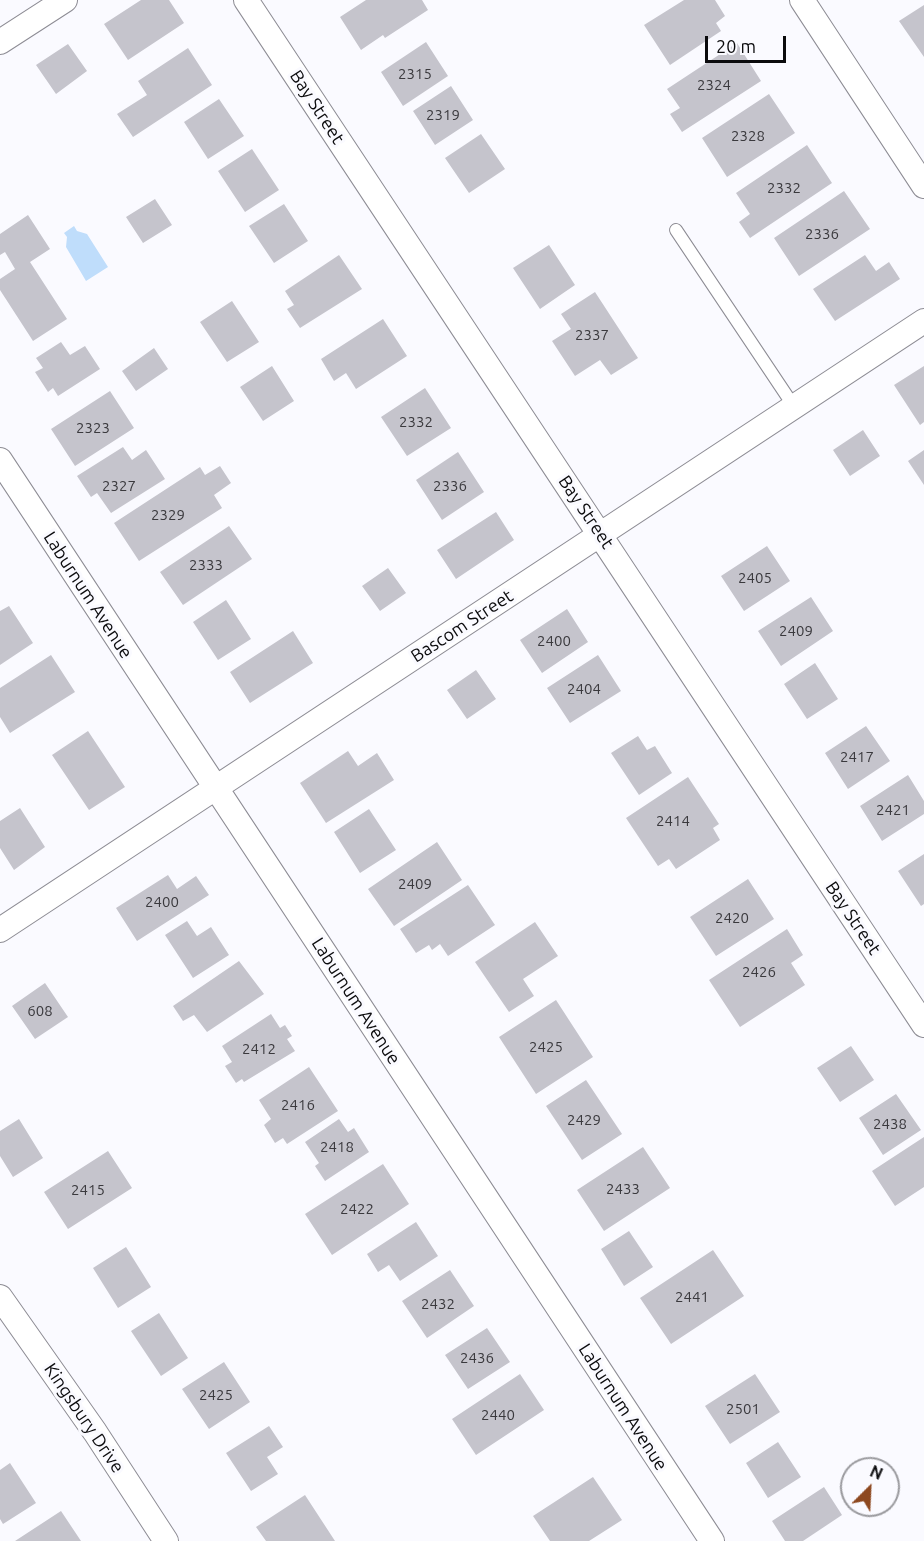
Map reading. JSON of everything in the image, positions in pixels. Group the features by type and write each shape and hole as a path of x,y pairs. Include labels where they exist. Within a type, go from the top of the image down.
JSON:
{"street":[{"path":"0,42 65,0"},
{"name":"Bay Street","path":"246,0 924,1025"},
{"path":"802,0 924,186"},
{"name":"Bascom Street","path":"0,930 924,321"},
{"name":"Laburnum Avenue","path":"0,460 712,1541"},
{"name":"Kingsbury Drive","path":"0,1297 95,1432 166,1541"}],"lane":[{"path":"676,230 795,408"}],"water":[{"path":"74,226 77,231 87,234 108,267 86,281 66,247 67,237 64,233"}],"building":[{"path":"141,0 169,0 184,23 128,60 104,24"},
{"path":"366,0 422,0 428,10 385,38 383,35 361,50 340,17"},
{"path":"684,0 715,0 725,16 716,23 721,31 670,65 644,25"},
{"path":"924,5 924,57 899,21"},
{"path":"426,42 448,76 403,106 381,72"},
{"path":"737,43 761,81 682,132 670,114 680,108 667,89"},
{"path":"68,44 87,71 56,94 36,65"},
{"path":"188,48 212,85 133,137 117,114 147,95 138,81"},
{"path":"451,86 473,120 435,145 413,111"},
{"path":"769,94 795,133 727,177 702,138"},
{"path":"219,99 244,136 208,159 184,122"},
{"path":"481,134 505,169 469,193 445,158"},
{"path":"807,145 832,183 750,238 739,222 750,214 736,193"},
{"path":"252,149 279,190 245,212 218,171"},
{"path":"844,191 870,229 799,276 774,238"},
{"path":"155,199 172,225 143,243 126,217"},
{"path":"284,204 308,241 274,263 249,226"},
{"path":"28,215 50,249 30,262 67,319 33,341 0,290 0,279 15,269 5,252 0,255 0,234"},
{"path":"549,245 575,285 540,309 513,268"},
{"path":"339,255 362,289 300,328 287,309 294,305 285,291"},
{"path":"865,255 876,271 889,262 900,279 835,321 813,289"},
{"path":"595,292 638,358 611,375 600,360 575,376 552,341 571,329 561,314"},
{"path":"232,301 259,342 227,362 200,322"},
{"path":"383,319 407,356 356,389 346,373 334,381 321,359"},
{"path":"61,342 70,355 85,346 100,369 58,396 53,388 48,392 35,372 43,368 36,358"},
{"path":"154,348 168,369 136,391 122,371"},
{"path":"272,366 294,401 263,421 240,387"},
{"path":"924,366 924,422 920,425 894,385"},
{"path":"425,388 451,428 407,456 381,417"},
{"path":"110,391 134,428 75,466 51,429"},
{"path":"863,430 880,456 850,476 833,450"},
{"path":"123,447 132,460 146,450 165,479 111,513 97,493 91,497 77,476"},
{"path":"924,450 924,485 908,461"},
{"path":"458,452 484,492 442,520 416,480"},
{"path":"220,466 231,483 214,495 222,508 139,561 114,523 200,467 205,475"},
{"path":"496,512 514,540 456,579 437,550"},
{"path":"229,526 252,559 183,605 160,572"},
{"path":"767,546 790,581 744,611 721,576"},
{"path":"388,568 406,593 380,611 362,586"},
{"path":"811,597 833,631 781,666 758,631"},
{"path":"226,600 251,639 218,660 193,622"},
{"path":"9,606 33,643 0,665 0,611"},
{"path":"567,609 588,642 542,673 520,640"},
{"path":"293,631 313,663 250,703 230,672"},
{"path":"51,655 75,692 10,733 0,717 0,688"},
{"path":"598,655 621,691 570,723 547,688"},
{"path":"815,663 838,699 807,719 784,684"},
{"path":"476,670 496,699 467,719 447,690"},
{"path":"866,726 890,761 848,789 825,753"},
{"path":"88,731 125,787 89,810 52,755"},
{"path":"638,736 647,750 655,746 672,773 639,795 611,753"},
{"path":"348,751 358,766 377,753 394,780 326,823 300,783"},
{"path":"908,775 924,801 924,814 882,841 860,806"},
{"path":"688,777 719,824 713,828 720,840 676,869 669,859 658,866 626,818"},
{"path":"20,808 45,847 14,870 0,848 0,821"},
{"path":"369,809 396,850 360,873 334,832"},
{"path":"437,842 462,880 394,926 368,889"},
{"path":"924,854 924,904 921,906 898,871"},
{"path":"168,875 177,889 196,876 209,895 137,941 116,908"},
{"path":"748,879 774,919 716,956 690,917"},
{"path":"468,885 495,925 448,956 440,944 432,950 429,945 416,953 400,929"},
{"path":"187,921 197,936 211,927 229,955 193,978 165,935"},
{"path":"535,922 558,956 523,979 534,996 509,1012 475,962"},
{"path":"787,929 803,955 791,963 805,985 740,1027 709,980"},
{"path":"239,961 264,994 207,1032 194,1015 183,1021 173,1006"},
{"path":"45,983 68,1017 35,1039 12,1006"},
{"path":"556,1000 593,1057 536,1094 499,1037"},
{"path":"271,1014 280,1028 285,1025 292,1036 287,1039 295,1051 244,1082 242,1079 236,1083 225,1066 232,1062 222,1046"},
{"path":"851,1046 874,1080 840,1102 817,1068"},
{"path":"309,1067 338,1111 287,1144 283,1138 275,1143 264,1125 271,1119 259,1100"},
{"path":"586,1080 622,1134 582,1160 546,1106"},
{"path":"896,1094 921,1130 883,1155 859,1118"},
{"path":"19,1119 43,1158 13,1177 0,1156 0,1131"},
{"path":"339,1119 348,1132 354,1128 369,1152 325,1181 315,1166 319,1163 305,1142"},
{"path":"924,1137 924,1187 895,1206 872,1171"},
{"path":"643,1147 670,1188 604,1231 577,1190"},
{"path":"108,1151 132,1188 68,1229 44,1192"},
{"path":"383,1164 409,1204 332,1255 305,1214"},
{"path":"416,1222 438,1256 400,1281 389,1265 378,1272 367,1254"},
{"path":"629,1231 653,1267 624,1286 601,1249"},
{"path":"126,1247 151,1287 118,1308 93,1268"},
{"path":"713,1250 744,1296 671,1344 640,1298"},
{"path":"450,1270 474,1306 427,1338 402,1301"},
{"path":"159,1313 188,1358 161,1376 131,1331"},
{"path":"487,1328 510,1362 468,1389 445,1355"},
{"path":"224,1362 250,1402 209,1429 182,1389"},
{"path":"520,1374 544,1410 476,1455 452,1419"},
{"path":"755,1374 780,1412 730,1444 705,1406"},
{"path":"269,1426 283,1447 267,1457 278,1474 251,1491 226,1453"},
{"path":"778,1442 801,1477 768,1498 746,1463"},
{"path":"10,1463 36,1503 3,1524 0,1519 0,1470"},
{"path":"593,1477 622,1520 589,1541 550,1541 533,1516"},
{"path":"824,1487 840,1512 840,1516 803,1541 785,1541 772,1521"},
{"path":"305,1495 335,1541 266,1541 256,1527"},
{"path":"61,1511 81,1541 15,1541"}]}
